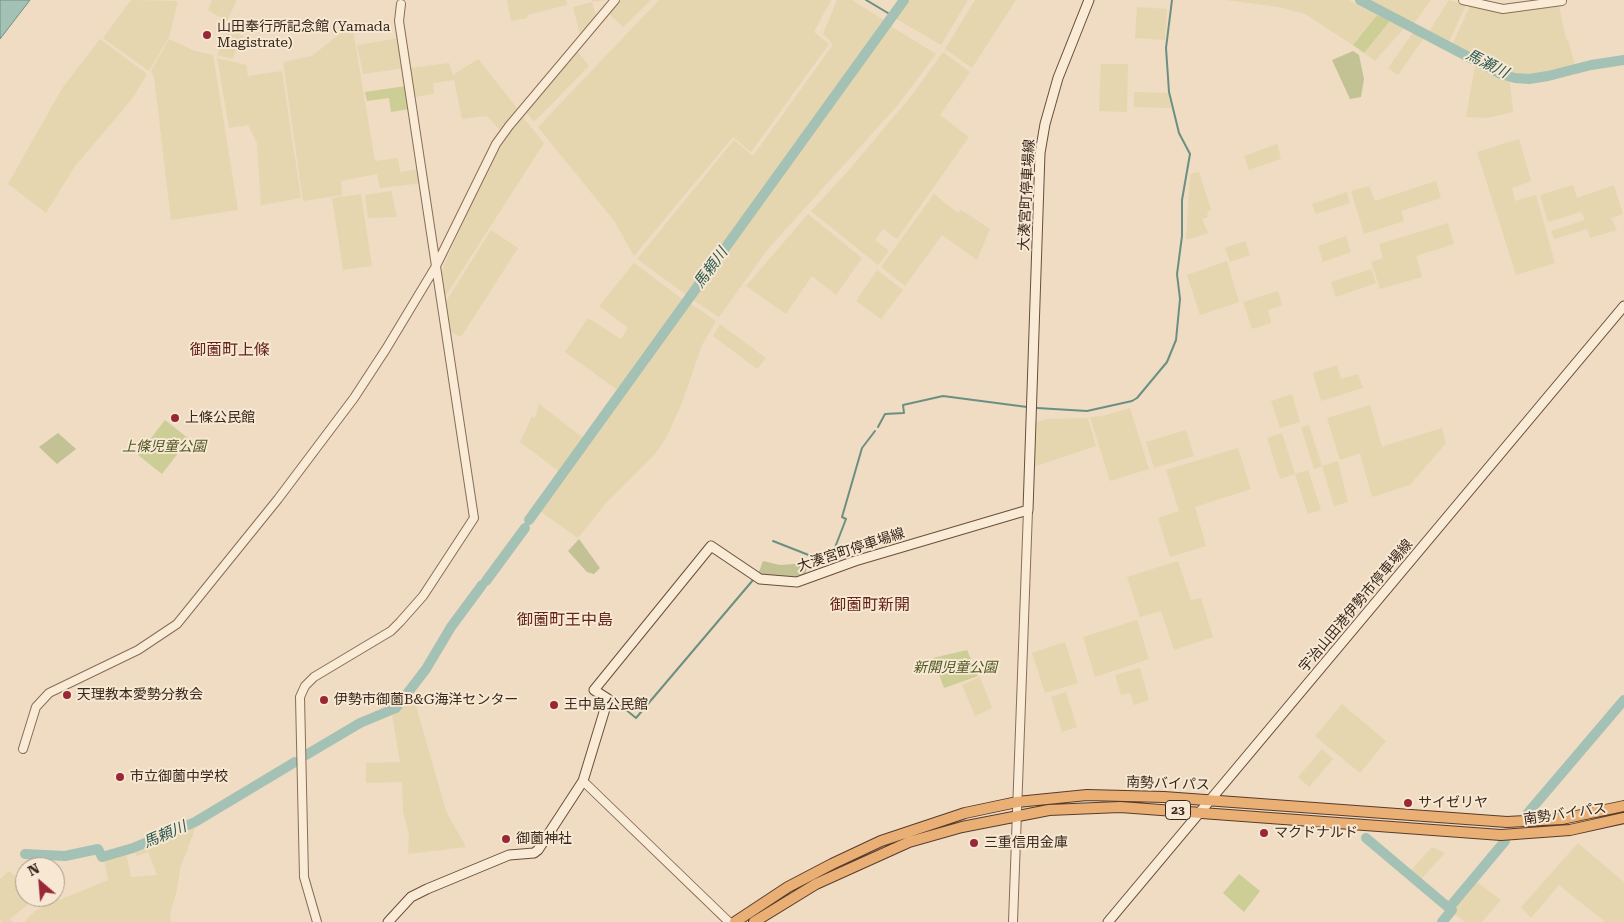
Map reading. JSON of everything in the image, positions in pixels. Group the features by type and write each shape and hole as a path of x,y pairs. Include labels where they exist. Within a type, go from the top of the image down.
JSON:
{"highway":[{"name":"南勢バイパス","path":"735,922 788,887 881,841 966,813 1017,802 1087,795 1212,799 1383,814 1507,822 1562,819 1624,806"},
{"name":"南勢バイパス","path":"754,922 816,884 885,852 952,830 1017,815 1082,807 1203,811 1501,835 1570,830 1624,818"}],"main road":[{"name":"大湊宮町停車場線","path":"388,922 411,897 427,889 510,855 534,853 583,781 608,699 594,690 711,546 760,579 797,582 855,561 1028,510 1040,153 1045,124 1058,78 1089,0"},
{"name":"宇治山田港伊勢市停車場線","path":"1108,922 1203,811 1624,306"}],"street":[{"path":"23,748 36,708 49,693 138,650 177,624 336,423 380,357 436,266 488,156 499,140 615,0"},
{"path":"1463,0 1503,9 1562,1"},
{"path":"317,922 304,877 300,698 305,686 314,677 390,631 400,622 423,596 474,518 399,21 401,4"},
{"path":"1014,922 1028,510"},
{"path":"583,781 729,922"}],"shaded area":[{"path":"0,0 30,0 0,39"},
{"path":"131,0 178,1 169,37 149,71 103,38"},
{"path":"212,0 237,0 227,21 208,10"},
{"path":"507,0 566,0 567,5 527,15 527,18 511,21"},
{"path":"592,0 608,0 592,2"},
{"path":"619,0 651,0 623,27 608,13"},
{"path":"659,0 831,0 814,32 829,44 751,152 733,137 634,256 615,222 538,127"},
{"path":"837,0 852,0 884,20 857,57 861,60 688,296 637,259 734,140 753,156 832,46 831,42 823,34"},
{"path":"909,0 968,0 941,45 895,18"},
{"path":"975,0 1016,0 972,68 945,49"},
{"path":"1226,0 1349,0 1377,15 1353,45 1305,14 1279,7"},
{"path":"1364,0 1431,0 1413,25"},
{"path":"1449,0 1466,5 1448,44 1428,33"},
{"path":"592,2 596,16 580,35 573,7"},
{"path":"1470,6 1503,13 1559,6 1566,39 1568,40 1575,65 1527,77 1509,73 1452,45"},
{"path":"1137,7 1167,9 1165,40 1135,38"},
{"path":"1390,21 1404,28 1375,61 1364,53"},
{"path":"352,24 375,161 398,158 400,172 419,169 422,183 380,188 377,174 341,181 342,195 303,201 283,62 312,56"},
{"path":"889,25 936,54 897,106 768,249 719,317 693,300"},
{"path":"229,29 243,36 232,59 217,55"},
{"path":"1414,31 1424,38 1398,75 1388,68"},
{"path":"399,38 405,68 363,74 357,45"},
{"path":"100,39 147,74 132,99 75,166 46,213 8,184 63,87"},
{"path":"169,39 195,51 213,55 238,210 171,220 154,77 151,71"},
{"path":"578,52 589,66 534,122 526,112"},
{"path":"943,52 970,72 940,115 969,137 897,239 883,229 875,240 889,251 878,265 811,211 849,170 912,95"},
{"path":"217,58 246,65 248,76 282,71 301,198 261,205 257,143 248,125 229,128"},
{"path":"478,59 517,108 500,130 487,116 462,119 454,80 433,83 434,94 414,97 410,68 449,63 453,75"},
{"path":"1101,64 1128,64 1127,112 1099,111"},
{"path":"1475,66 1510,82 1513,112 1487,118 1466,117"},
{"path":"1134,92 1168,93 1171,108 1134,107"},
{"path":"522,116 544,143 445,297 441,276 444,265 490,162"},
{"path":"1519,139 1531,181 1512,188 1515,201 1536,195 1555,263 1516,275 1477,152"},
{"path":"1277,144 1281,159 1249,170 1244,156"},
{"path":"1199,172 1211,210 1207,212 1208,217 1202,219 1208,233 1186,239 1190,174"},
{"path":"1436,181 1441,198 1401,211 1404,221 1364,234 1351,191 1369,186 1375,201"},
{"path":"1573,185 1577,198 1614,185 1623,214 1611,218 1617,230 1590,238 1587,229 1554,239 1551,231 1585,220 1581,212 1548,222 1540,195"},
{"path":"391,191 397,217 368,218 365,195"},
{"path":"1347,192 1350,203 1316,214 1312,204"},
{"path":"361,194 372,266 343,270 332,198"},
{"path":"934,194 958,213 961,210 990,229 977,260 942,235 905,286 881,267"},
{"path":"808,214 862,258 836,295 812,276 786,314 746,286"},
{"path":"1448,223 1454,244 1416,256 1422,277 1380,289 1371,262 1383,258 1379,244"},
{"path":"491,230 518,248 461,337 449,331 445,303"},
{"path":"1346,236 1351,252 1323,262 1318,246"},
{"path":"1245,241 1250,255 1230,262 1225,248"},
{"path":"1227,261 1239,302 1200,315 1187,275"},
{"path":"634,263 685,301 620,392 565,352 588,318 621,339 628,328 599,306"},
{"path":"1371,269 1376,283 1336,297 1331,282"},
{"path":"877,270 903,290 881,319 856,301"},
{"path":"1278,291 1282,305 1268,310 1271,323 1252,329 1243,302"},
{"path":"690,303 716,321 702,345 682,403 665,440 655,454 606,503 578,538 540,511"},
{"path":"720,324 766,358 757,369 713,336"},
{"path":"1337,365 1341,379 1358,374 1363,388 1321,401 1313,373"},
{"path":"1292,394 1300,422 1280,428 1271,401"},
{"path":"539,404 585,439 561,473 520,442 532,416 535,418"},
{"path":"1370,405 1382,447 1442,428 1446,443 1410,485 1372,497 1360,454 1367,451 1340,460 1327,418"},
{"path":"1130,408 1149,469 1110,481 1090,417 1103,416"},
{"path":"1088,418 1096,446 1033,467 1036,422 1047,419"},
{"path":"1309,425 1322,466 1314,469 1301,427"},
{"path":"1186,430 1194,456 1154,468 1146,442"},
{"path":"1282,433 1295,474 1280,479 1267,438"},
{"path":"1238,448 1251,489 1195,507 1206,546 1170,557 1158,518 1179,511 1166,470"},
{"path":"1338,461 1348,502 1334,506 1322,466"},
{"path":"1308,470 1321,510 1308,514 1295,474"},
{"path":"1178,561 1191,600 1201,598 1213,637 1174,650 1161,611 1140,617 1127,577"},
{"path":"1137,620 1149,659 1095,677 1083,637"},
{"path":"1065,642 1078,683 1045,693 1032,653"},
{"path":"1140,668 1149,700 1134,705 1130,693 1121,695 1115,675"},
{"path":"980,677 992,708 975,716 962,685"},
{"path":"1066,692 1077,727 1062,732 1051,697"},
{"path":"414,699 446,811 466,847 408,854 409,834 403,812 402,782 366,783 366,763 400,762 392,715"},
{"path":"1342,704 1386,741 1360,773 1315,736"},
{"path":"1322,749 1333,759 1309,787 1298,777"},
{"path":"198,821 180,869 177,890 170,914 171,922 24,922 35,911 43,907 65,907 65,898 108,880 104,859 126,852 131,877 157,875 148,852 137,856 134,848"},
{"path":"1578,843 1624,882 1624,922 1605,922 1559,885 1531,918 1521,907"},
{"path":"1432,847 1445,853 1421,879 1411,870"},
{"path":"9,871 15,876 15,907 25,907 10,919 12,922 2,922 0,920 0,879"},
{"path":"1477,882 1501,900 1482,922 1465,922 1452,912"}],"green space":[{"path":"1377,15 1390,21 1364,53 1353,45"},
{"path":"1353,51 1359,55 1364,79 1361,97 1350,99 1332,60"},
{"path":"406,86 409,109 391,112 389,98 367,101 365,92"},
{"name":"上條児童公園","path":"165,420 189,439 162,474 138,455"},
{"path":"58,433 76,449 57,464 39,447"},
{"path":"579,539 600,568 594,574 587,572 568,551"},
{"path":"763,561 780,565 808,563 805,576 802,578 773,579 758,574"},
{"name":"新開児童公園","path":"967,650 978,676 944,688 933,658"},
{"path":"1239,874 1260,891 1244,912 1223,893"}],"waterway":[{"path":"866,0 893,16"},
{"name":"馬頼川","path":"529,520 904,0"},
{"path":"1037,408 1087,411 1132,401 1137,398 1167,362 1176,340 1180,299 1177,274 1182,236 1182,200 1190,154 1179,133 1169,92 1166,48 1172,0"},
{"name":"馬瀬川","path":"1360,0 1501,74 1515,78 1529,79 1548,76 1591,65 1624,60"},
{"path":"878,427 885,414 904,413 903,405 943,396 1027,407"},
{"path":"773,541 829,563 846,519 842,517 862,448 875,431"},
{"name":"馬頼川","path":"486,581 525,528"},
{"path":"614,700 636,718 753,580"},
{"name":"馬頼川","path":"306,755 360,723 396,708 426,669 451,627 482,585"},
{"path":"1527,814 1624,700"},
{"name":"馬頼川","path":"25,854 65,856 98,849 102,857 133,848 195,822 295,762"},
{"path":"1366,838 1449,908"},
{"path":"1442,922 1452,910 1449,908 1505,841"}],"place":[{"name":"山田奉行所記念館 (Yamada Magistrate)","path":"207,35"},
{"name":"上條公民館","path":"175,418"},
{"name":"天理教本愛勢分教会","path":"67,695"},
{"name":"伊勢市御薗B&G海洋センター","path":"324,700"},
{"name":"王中島公民館","path":"554,705"},
{"name":"市立御薗中学校","path":"120,777"},
{"name":"サイゼリヤ","path":"1408,803"},
{"name":"マクドナルド","path":"1264,833"},
{"name":"御薗神社","path":"506,839"},
{"name":"三重信用金庫","path":"974,843"}],"district":[{"name":"御薗町上條","path":"230,350"},
{"name":"御薗町新開","path":"870,605"},
{"name":"御薗町王中島","path":"565,620"}]}
